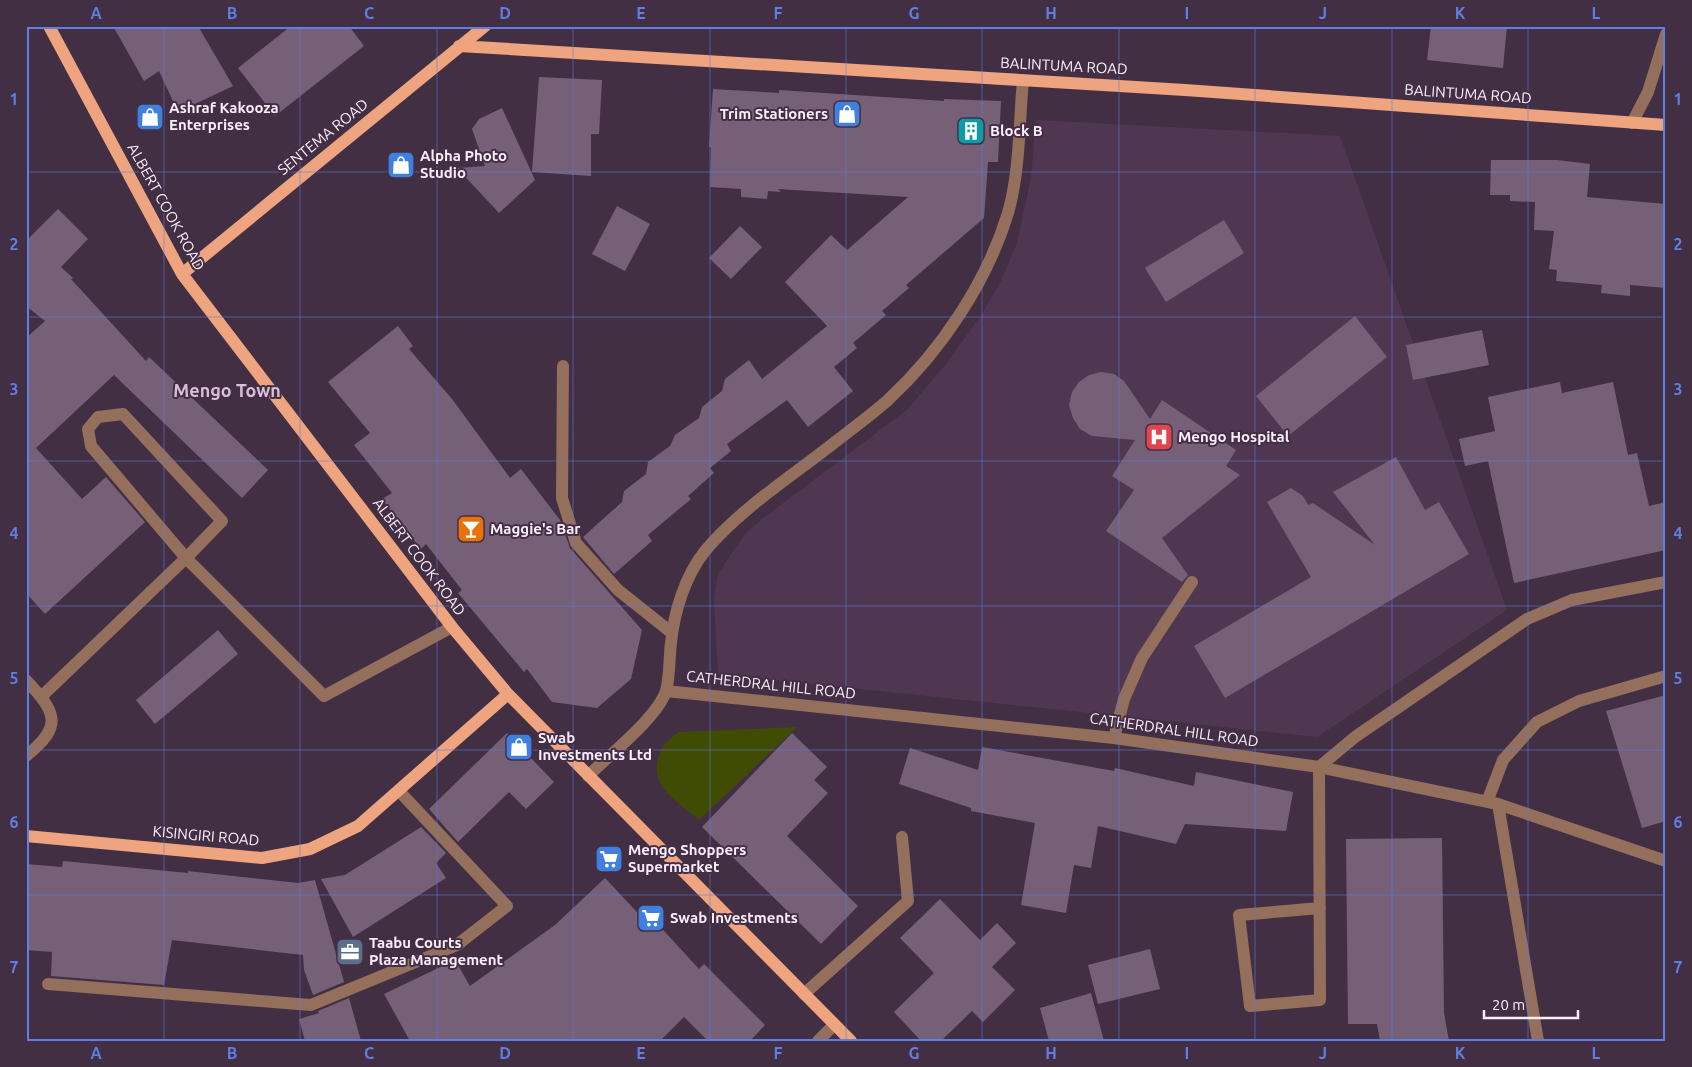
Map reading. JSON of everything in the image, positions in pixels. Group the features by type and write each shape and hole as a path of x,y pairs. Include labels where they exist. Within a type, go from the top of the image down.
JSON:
{"main road":[{"name":"ALBERT COOK ROAD","path":"49,26 182,274 452,627 508,694 851,1041"},
{"name":"SENTEMA ROAD","path":"182,274 485,26"},
{"name":"BALINTUMA ROAD","path":"459,46 1023,80 1666,126"},
{"name":"KISINGIRI ROAD","path":"26,836 262,858 310,849 358,826 508,694"}],"street":[{"path":"1632,123 1648,92 1666,34"},
{"path":"588,776 653,713 666,691 672,633 686,586 704,553 728,527 888,400 932,353 968,300 998,240 1008,211 1015,177 1023,80"},
{"path":"563,366 562,498 576,543 618,590 672,633"},
{"path":"42,696 186,558 222,521 122,414 98,417 88,429 91,446 186,558 324,696 452,627"},
{"path":"1114,738 1124,699 1142,658 1192,582"},
{"path":"1320,908 1239,915 1250,1006 1320,1000 1320,908 1319,767 1355,737 1527,619 1572,600 1666,582"},
{"path":"1538,1041 1492,803 1503,760 1536,722 1578,701 1666,676"},
{"path":"26,680 42,696 53,715 51,727 42,743 26,756"},
{"name":"CATHERDRAL HILL ROAD","path":"666,691 1114,738 1319,767 1492,803 1666,861"},
{"path":"48,984 311,1005 457,945 507,906 399,791"},
{"path":"804,994 908,901 902,837"},
{"path":"818,1041 834,1025"}],"shaded area":[{"name":"Mengo Hospital","path":"1036,120 1340,136 1507,610 1317,737 718,674 714,598 718,574 733,551 747,532 766,516 908,409 946,364 982,314 1001,281 1017,243 1031,178"}],"green space":[{"path":"797,727 699,820 668,794 658,778 658,759 661,750 668,740 679,732"}],"building":[{"path":"113,26 198,26 233,86 178,112 159,71 144,81"},
{"path":"291,26 349,26 364,46 275,116 238,68"},
{"path":"1431,26 1507,26 1503,68 1427,60"},
{"path":"539,77 602,80 599,134 591,134 591,176 532,172"},
{"path":"713,89 779,93 779,90 944,101 944,99 1001,101 998,162 988,162 984,218 906,285 909,288 882,311 886,315 853,343 857,348 834,367 853,391 808,427 787,400 727,444 731,451 710,468 714,473 688,496 691,499 648,535 652,541 614,574 583,537 622,502 624,491 646,474 648,462 670,446 675,435 699,418 702,407 722,391 725,379 749,360 762,379 827,326 785,282 831,235 847,250 908,197 778,189 781,192 768,191 767,199 741,197 741,189 710,187 711,147 709,147"},
{"path":"502,108 535,180 499,213 457,168 485,166 472,129 479,119"},
{"path":"1491,160 1557,160 1590,164 1587,197 1666,204 1666,288 1630,285 1630,296 1601,293 1602,285 1556,281 1557,270 1549,269 1554,231 1534,230 1535,202 1510,201 1510,195 1490,195"},
{"path":"617,206 650,224 625,271 592,254"},
{"path":"58,209 88,239 61,267 73,278 71,279 146,361 149,357 268,470 242,498 114,375 36,448 82,499 106,477 145,522 45,614 26,593 26,338 45,321 26,306 26,241"},
{"path":"1224,220 1244,253 1166,302 1145,268"},
{"path":"740,226 762,247 731,279 709,258"},
{"path":"1355,316 1387,357 1288,436 1256,396"},
{"path":"398,326 413,346 409,349 452,399 510,478 521,469 560,520 570,548 642,630 631,679 597,708 552,702 527,669 524,672 458,593 462,590 426,544 421,549 382,499 392,493 354,445 370,433 328,382"},
{"path":"1482,330 1489,365 1413,380 1406,345"},
{"path":"1101,372 1114,374 1124,381 1150,419 1162,400 1236,450 1226,466 1240,475 1162,538 1188,575 1182,582 1106,531 1134,490 1112,476 1135,440 1092,436 1080,429 1073,418 1069,405 1072,392 1079,382 1089,375"},
{"path":"1560,382 1562,393 1613,382 1628,455 1637,453 1649,506 1666,502 1666,550 1514,583 1488,461 1465,466 1459,439 1495,431 1488,397"},
{"path":"1396,457 1425,510 1439,502 1469,554 1225,698 1194,646 1311,577 1267,502 1291,488 1303,496 1308,505 1313,503 1375,545 1333,492"},
{"path":"218,630 238,654 155,724 136,700"},
{"path":"1666,695 1666,821 1642,828 1606,711"},
{"path":"507,733 554,782 526,809 509,792 458,842 429,809"},
{"path":"792,733 827,767 814,780 828,793 787,836 858,906 821,944 702,827"},
{"path":"982,747 1114,771 1115,768 1194,786 1196,772 1293,792 1286,831 1185,824 1176,844 1098,826 1091,868 1074,865 1066,913 1021,905 1035,823 971,811 971,808 899,784 910,748 978,770"},
{"path":"421,827 446,853 436,863 446,878 353,937 321,879 345,875"},
{"path":"1442,838 1444,1013 1449,1041 1380,1041 1377,1024 1348,1024 1346,839"},
{"path":"63,861 188,873 188,871 298,883 315,880 344,982 313,995 304,970 303,955 172,940 164,985 51,976 52,952 26,950 26,864 62,867"},
{"path":"605,878 649,925 654,920 699,969 704,964 765,1025 750,1041 708,1041 684,1017 660,1041 410,1041 384,994 455,960 470,986 555,925"},
{"path":"940,899 980,940 997,923 1016,943 992,967 1015,990 983,1022 972,1011 941,1041 921,1041 894,1012 934,973 900,938"},
{"path":"1150,949 1160,989 1098,1004 1088,965"},
{"path":"1091,993 1104,1041 1049,1041 1040,1008"},
{"path":"349,998 361,1041 305,1041 299,1019 319,1013 318,1011"}],"place":[{"name":"Trim Stationers","path":"847,114"},
{"name":"Ashraf Kakooza Enterprises","path":"150,117"},
{"name":"Block B","path":"971,131"},
{"name":"Alpha Photo Studio","path":"401,165"},
{"name":"Mengo Hospital","path":"1159,437"},
{"name":"Maggie's Bar","path":"471,529"},
{"name":"Swab Investments Ltd","path":"519,747"},
{"name":"Mengo Shoppers Supermarket","path":"609,859"},
{"name":"Swab Investments","path":"651,918"},
{"name":"Taabu Courts Plaza Management","path":"350,952"}],"district":[{"name":"Mengo Town","path":"227,391"}]}
